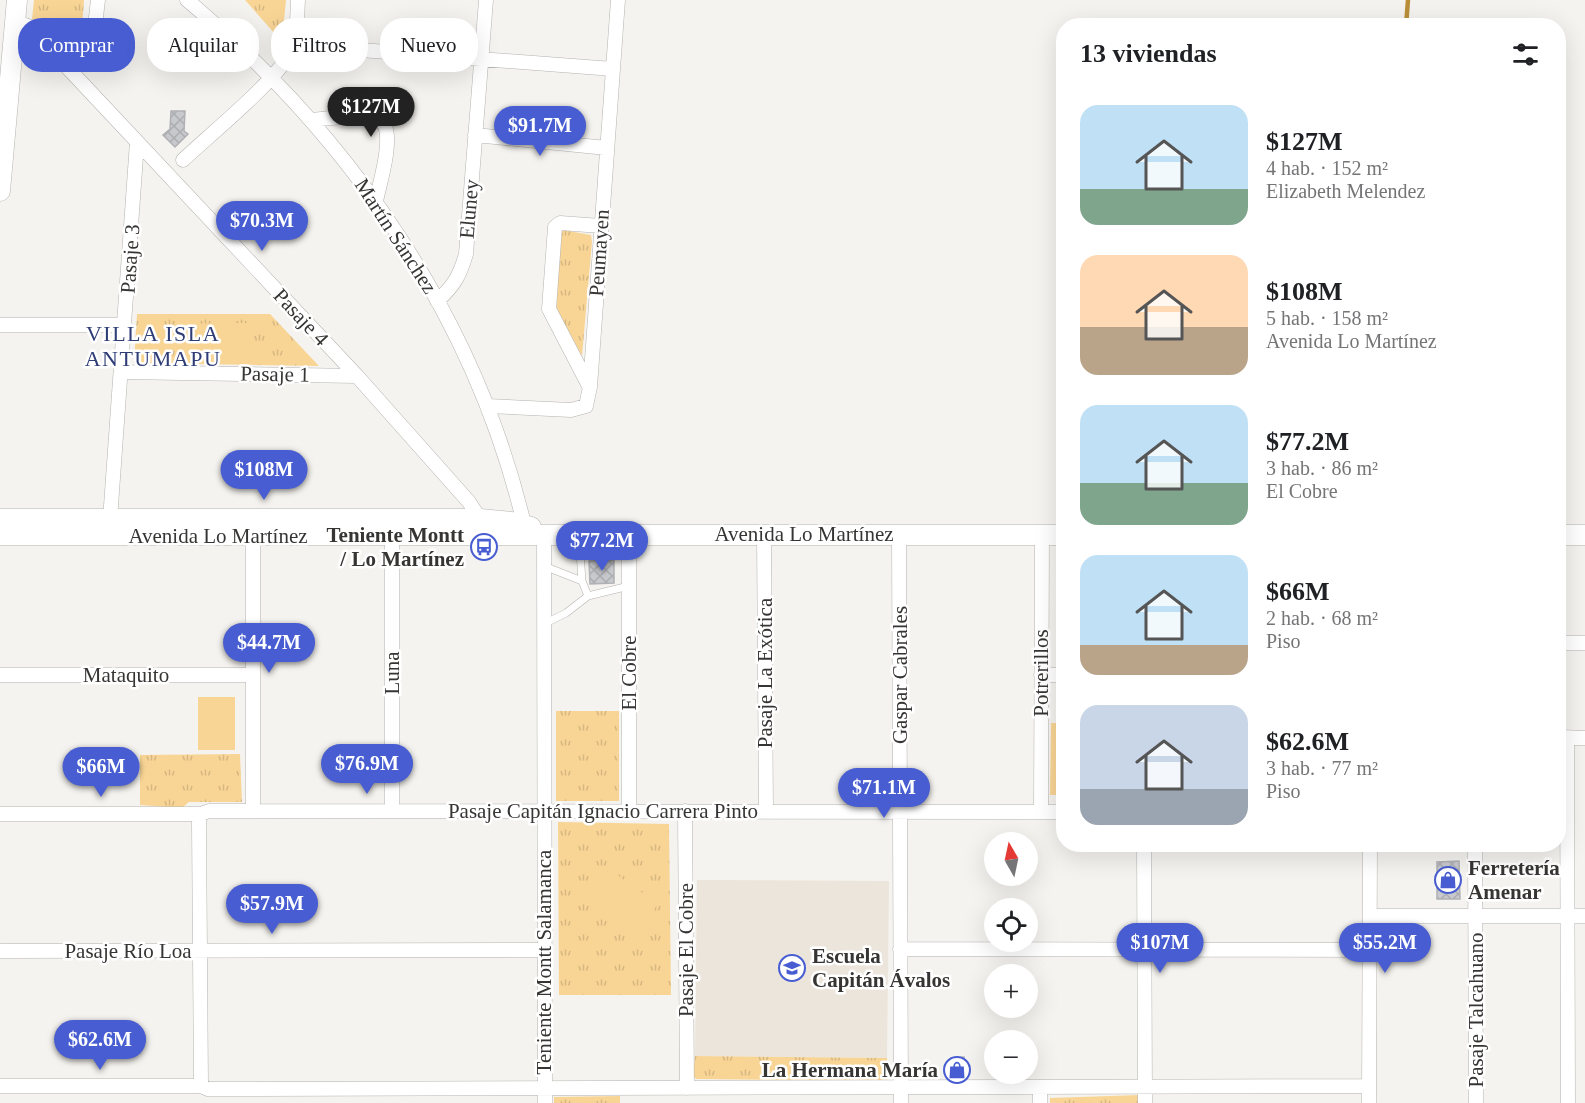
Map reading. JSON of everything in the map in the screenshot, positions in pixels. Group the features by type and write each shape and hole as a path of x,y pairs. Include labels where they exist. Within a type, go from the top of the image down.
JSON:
{"main road":[{"path":"0,191 16,0"},
{"name":"Avenida Lo Martínez","path":"0,519 480,519 524,524 544,534"},
{"name":"Avenida Lo Martínez","path":"0,535 1056,535"},
{"path":"1566,535 1585,535"}],"street":[{"path":"96,18 98,0"},
{"name":"Martín Sánchez","path":"188,0 312,120 376,201 438,301 487,406 524,524"},
{"path":"296,18 298,0"},
{"name":"Eluney","path":"438,301 452,288 460,274 465,254 486,0"},
{"name":"Peumayen","path":"487,406 579,410 586,406 590,387 618,0"},
{"name":"Pasaje 4","path":"14,21 28,26 35,33 357,376 469,502 480,519"},
{"path":"368,51 613,69"},
{"path":"183,160 275,72"},
{"path":"312,120 358,118 376,119 384,124 387,134 385,157 376,201"},
{"path":"475,135 607,148"},
{"name":"Pasaje 3","path":"110,520 137,142"},
{"path":"590,387 549,309 555,227 560,223 601,226"},
{"path":"0,325 125,325"},
{"name":"Pasaje 1","path":"122,372 357,376"},
{"name":"Teniente Montt Salamanca","path":"544,534 544,1096"},
{"name":"El Cobre","path":"629,534 629,811"},
{"name":"Pasaje La Exótica","path":"764,534 766,812"},
{"name":"Gaspar Cabrales","path":"899,534 901,1103"},
{"name":"Potrerillos","path":"1041,812 1042,535"},
{"path":"253,536 253,811"},
{"name":"Luna","path":"392,536 392,811"},
{"path":"1566,643 1585,643"},
{"name":"Mataquito","path":"0,675 253,675"},
{"path":"1041,675 1056,675"},
{"path":"1566,738 1585,738"},
{"name":"Pasaje Capitán Ignacio Carrera Pinto","path":"0,814 201,814 209,811 1056,812"},
{"name":"Pasaje El Cobre","path":"685,811 687,1088"},
{"path":"201,814 199,823 201,1086"},
{"path":"1566,845 1568,1103"},
{"path":"1144,852 1145,1103"},
{"path":"1369,1103 1370,852"},
{"name":"Pasaje Talcahuano","path":"1475,852 1476,1103"},
{"path":"1370,916 1585,916"},
{"path":"900,949 1370,950"},
{"name":"Pasaje Río Loa","path":"0,951 544,950"},
{"path":"0,1086 201,1086 253,1096 544,1096 624,1088 1369,1086"},
{"path":"1040,1087 1040,1103"},
{"path":"624,1088 624,1103"},
{"path":"763,1088 763,1103"}],"lane":[{"path":"579,534 582,581 588,596"},
{"path":"544,566 582,581"},
{"path":"544,624 566,613 588,596 629,586"}],"shaded area":[{"name":"Escuela Capitán Ávalos","path":"697,880 889,881 887,1058 695,1056"}],"green space":[{"path":"34,0 84,0 83,18 32,18"},
{"path":"245,0 286,0 284,18 271,18 271,29"},
{"path":"563,230 591,235 582,356 555,308 558,234"},
{"path":"137,314 270,314 319,366 134,363"},
{"path":"247,323 247,361 179,362 178,324"},
{"path":"198,697 235,697 235,750 198,750"},
{"path":"556,711 619,711 619,801 556,801"},
{"path":"1051,723 1056,723 1056,795 1050,795"},
{"path":"240,754 242,802 189,802 182,808 140,805 140,755"},
{"path":"558,822 669,824 671,995 559,995"},
{"path":"603,865 658,904 638,931 583,892"},
{"path":"695,1056 887,1058 888,1081 696,1079 693,1076"},
{"path":"1139,1095 1139,1103 1050,1103 1050,1098"},
{"path":"620,1096 620,1103 554,1103 554,1097"}],"building":[{"path":"171,111 185,111 184,131 188,134 175,147 163,135 170,129"},
{"path":"614,560 614,583 590,584 589,561"},
{"name":"Ferretería Amenar","path":"1459,861 1460,899 1437,899 1437,862"},
{"name":"La Hermana María","path":"964,1057 964,1078 951,1078 951,1058"}],"waterway":[{"path":"1407,18 1408,0"}],"place":[{"name":"Teniente Montt / Lo Martínez","path":"484,547"},
{"name":"Ferretería Amenar","path":"1448,880"},
{"name":"Escuela Capitán Ávalos","path":"792,968"},
{"name":"La Hermana María","path":"957,1070"}],"district":[{"name":"VILLA ISLA ANTUMAPU","path":"153,346"}]}
